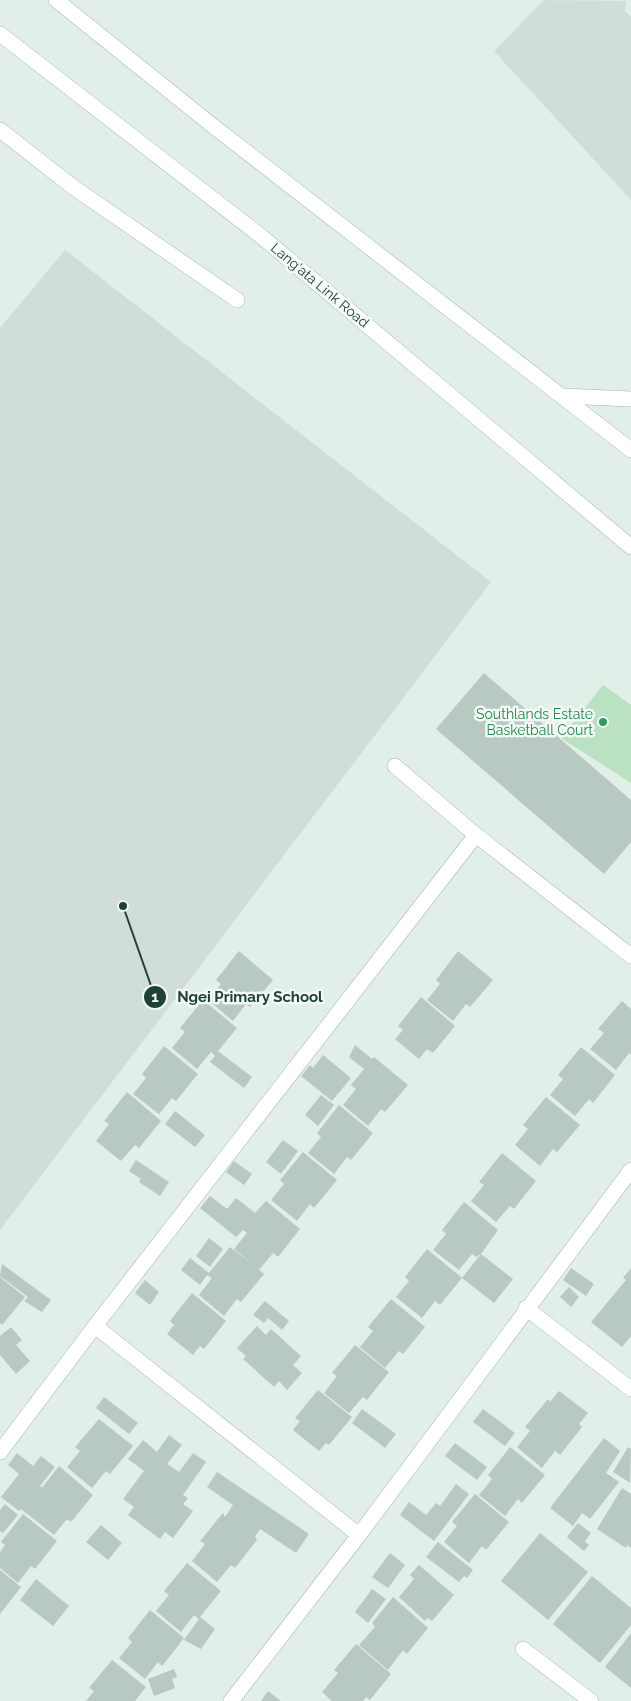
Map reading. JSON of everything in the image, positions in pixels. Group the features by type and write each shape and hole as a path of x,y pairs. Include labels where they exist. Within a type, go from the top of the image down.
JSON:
{"street":[{"path":"56,0 221,132 631,450"},
{"name":"Lang'ata Link Road","path":"0,34 262,237 631,547"},
{"path":"0,130 73,187 237,300"},
{"path":"562,396 631,399"},
{"path":"395,766 476,835 631,956"},
{"path":"0,1452 94,1326 476,835"},
{"path":"231,1701 359,1535 526,1308 631,1170"},
{"path":"526,1308 631,1389"},
{"path":"94,1326 359,1535"},
{"path":"523,1649 591,1701"}],"shaded area":[{"path":"544,0 626,1 625,11 631,17 631,200 494,51"},
{"path":"65,250 491,582 0,1230 0,328"}],"green space":[{"name":"Southlands Estate Basketball Court","path":"603,685 631,705 631,783 561,738"}],"building":[{"path":"484,673 631,800 631,842 604,874 436,729"},
{"path":"239,951 273,980 250,1007 246,1004 233,1021 208,1000 221,984 216,980"},
{"path":"458,951 493,980 470,1007 466,1004 453,1021 427,1000 440,984 436,980"},
{"path":"421,997 455,1026 433,1053 427,1049 419,1059 395,1039 403,1030 398,1026"},
{"path":"203,1000 237,1028 218,1051 252,1077 244,1088 210,1062 215,1056 211,1052 197,1069 172,1048 185,1032 180,1028"},
{"path":"622,1001 631,1009 631,1055 629,1053 616,1070 590,1049 604,1033 598,1029"},
{"path":"355,1045 372,1059 374,1057 408,1085 385,1112 381,1109 368,1126 343,1105 356,1089 351,1085 364,1069 349,1057"},
{"path":"164,1046 198,1074 176,1101 172,1098 159,1114 133,1094 146,1078 142,1074"},
{"path":"581,1047 615,1075 593,1103 589,1099 575,1116 550,1095 563,1079 558,1075"},
{"path":"323,1055 351,1078 332,1101 301,1076 310,1065 313,1068"},
{"path":"127,1092 161,1121 139,1148 135,1145 121,1161 96,1141 109,1124 104,1121"},
{"path":"321,1095 334,1105 318,1126 305,1115"},
{"path":"546,1097 580,1125 557,1152 553,1149 540,1166 515,1145 528,1129 523,1125"},
{"path":"339,1105 373,1133 351,1160 347,1157 334,1174 308,1153 321,1137 317,1133"},
{"path":"175,1111 205,1135 195,1147 165,1124"},
{"path":"283,1140 298,1151 281,1174 266,1162"},
{"path":"303,1152 337,1180 314,1208 310,1204 297,1221 271,1200 284,1184 280,1180"},
{"path":"502,1153 536,1181 514,1209 510,1206 496,1222 471,1201 484,1185 479,1182"},
{"path":"136,1160 169,1182 160,1196 139,1182 141,1179 129,1171"},
{"path":"234,1161 252,1174 244,1185 226,1172"},
{"path":"210,1196 227,1209 236,1198 255,1213 266,1201 300,1229 278,1257 273,1253 259,1270 264,1274 241,1302 237,1299 224,1316 199,1295 212,1278 207,1275 200,1285 181,1270 190,1258 209,1273 230,1247 255,1266 234,1249 247,1233 243,1230 236,1237 200,1208"},
{"path":"464,1202 498,1230 481,1254 476,1257 472,1254 459,1270 433,1250 446,1234 442,1230"},
{"path":"209,1238 223,1249 210,1267 196,1256"},
{"path":"427,1249 462,1278 440,1305 435,1301 422,1318 396,1297 409,1281 405,1277"},
{"path":"481,1254 513,1279 494,1303 462,1278"},
{"path":"2,1264 51,1300 42,1312 24,1301 28,1297 0,1276"},
{"path":"571,1268 594,1284 586,1296 563,1280"},
{"path":"631,1268 631,1336 622,1347 591,1322 626,1280 623,1278"},
{"path":"0,1277 25,1297 2,1325 0,1323"},
{"path":"145,1280 159,1292 150,1305 135,1293"},
{"path":"569,1287 579,1297 571,1307 560,1297"},
{"path":"192,1293 226,1321 204,1349 200,1346 193,1355 167,1334 174,1325 170,1321"},
{"path":"391,1299 425,1327 403,1354 399,1351 385,1368 360,1347 373,1331 368,1327"},
{"path":"265,1301 289,1321 282,1330 268,1318 264,1323 253,1315"},
{"path":"257,1326 266,1335 271,1329 301,1356 293,1365 302,1373 287,1390 279,1381 274,1387 243,1359 246,1356 237,1348"},
{"path":"11,1327 22,1340 16,1345 30,1361 16,1374 0,1355 0,1336"},
{"path":"355,1345 389,1372 367,1400 363,1397 349,1413 324,1393 337,1376 332,1373"},
{"path":"318,1390 352,1417 329,1445 326,1443 319,1451 293,1430 300,1421 295,1418"},
{"path":"559,1391 588,1413 579,1424 582,1427 560,1455 555,1451 542,1468 517,1447 530,1431 525,1427 548,1399 550,1402"},
{"path":"104,1397 138,1423 129,1434 96,1408"},
{"path":"362,1409 396,1434 385,1448 352,1423"},
{"path":"483,1409 515,1433 505,1446 473,1422"},
{"path":"99,1419 133,1446 110,1474 106,1471 92,1488 67,1467 80,1451 75,1447"},
{"path":"169,1435 182,1445 167,1464 179,1472 193,1453 206,1462 183,1495 188,1498 183,1504 193,1511 173,1538 165,1532 160,1539 128,1515 134,1507 123,1499 144,1471 128,1459 143,1440 157,1452"},
{"path":"604,1438 620,1451 606,1473 619,1482 590,1519 582,1513 573,1526 550,1508"},
{"path":"455,1443 487,1467 477,1480 445,1456"},
{"path":"510,1447 545,1475 522,1503 518,1499 505,1516 479,1495 492,1479 488,1475"},
{"path":"628,1447 631,1449 630,1483 613,1472"},
{"path":"17,1453 33,1466 41,1456 55,1467 40,1486 42,1488 59,1466 93,1495 71,1522 67,1519 54,1535 21,1509 19,1511 1,1497 19,1474 8,1465"},
{"path":"217,1472 309,1534 296,1553 260,1529 255,1537 257,1540 235,1568 231,1565 217,1582 192,1561 205,1544 200,1541 223,1513 225,1517 233,1505 207,1487"},
{"path":"456,1484 469,1494 434,1541 400,1515 409,1502 426,1515 436,1503 440,1506"},
{"path":"622,1488 631,1494 631,1548 627,1545 626,1548 597,1529"},
{"path":"475,1494 509,1522 486,1550 482,1546 469,1563 444,1542 457,1526 452,1522"},
{"path":"5,1504 18,1515 3,1533 0,1531 0,1510"},
{"path":"23,1514 57,1541 35,1569 31,1566 18,1583 0,1568 0,1552 5,1545 1,1542"},
{"path":"578,1523 591,1533 585,1541 589,1545 584,1551 567,1537"},
{"path":"101,1525 122,1543 108,1560 86,1542"},
{"path":"540,1533 588,1572 548,1620 501,1581"},
{"path":"438,1542 473,1570 467,1578 464,1576 459,1582 426,1557"},
{"path":"390,1553 405,1565 388,1588 372,1577"},
{"path":"187,1563 221,1591 200,1617 215,1629 201,1649 184,1640 199,1619 194,1615 181,1632 156,1611 169,1595 164,1591"},
{"path":"419,1565 454,1595 432,1621 428,1618 425,1621 399,1597 414,1579 410,1575"},
{"path":"0,1570 21,1587 0,1614"},
{"path":"592,1576 631,1608 631,1625 600,1663 553,1624"},
{"path":"36,1579 69,1606 53,1626 20,1600"},
{"path":"372,1589 386,1599 368,1623 355,1612"},
{"path":"393,1597 428,1628 407,1654 403,1650 388,1670 359,1645 375,1627 372,1623"},
{"path":"150,1610 184,1638 162,1666 158,1662 145,1679 119,1658 132,1642 128,1638"},
{"path":"631,1633 631,1688 605,1667"},
{"path":"356,1644 391,1674 370,1700 366,1697 363,1701 332,1701 322,1692 338,1673 334,1670"},
{"path":"112,1660 146,1687 135,1701 86,1701 94,1691 89,1688"},
{"path":"174,1669 177,1677 172,1679 175,1688 154,1696 148,1679"},
{"path":"268,1691 281,1701 261,1701"}],"place":[{"name":"Southlands Estate Basketball Court","path":"603,722"},
{"name":"Ngei Primary School","path":"123,906"}]}
